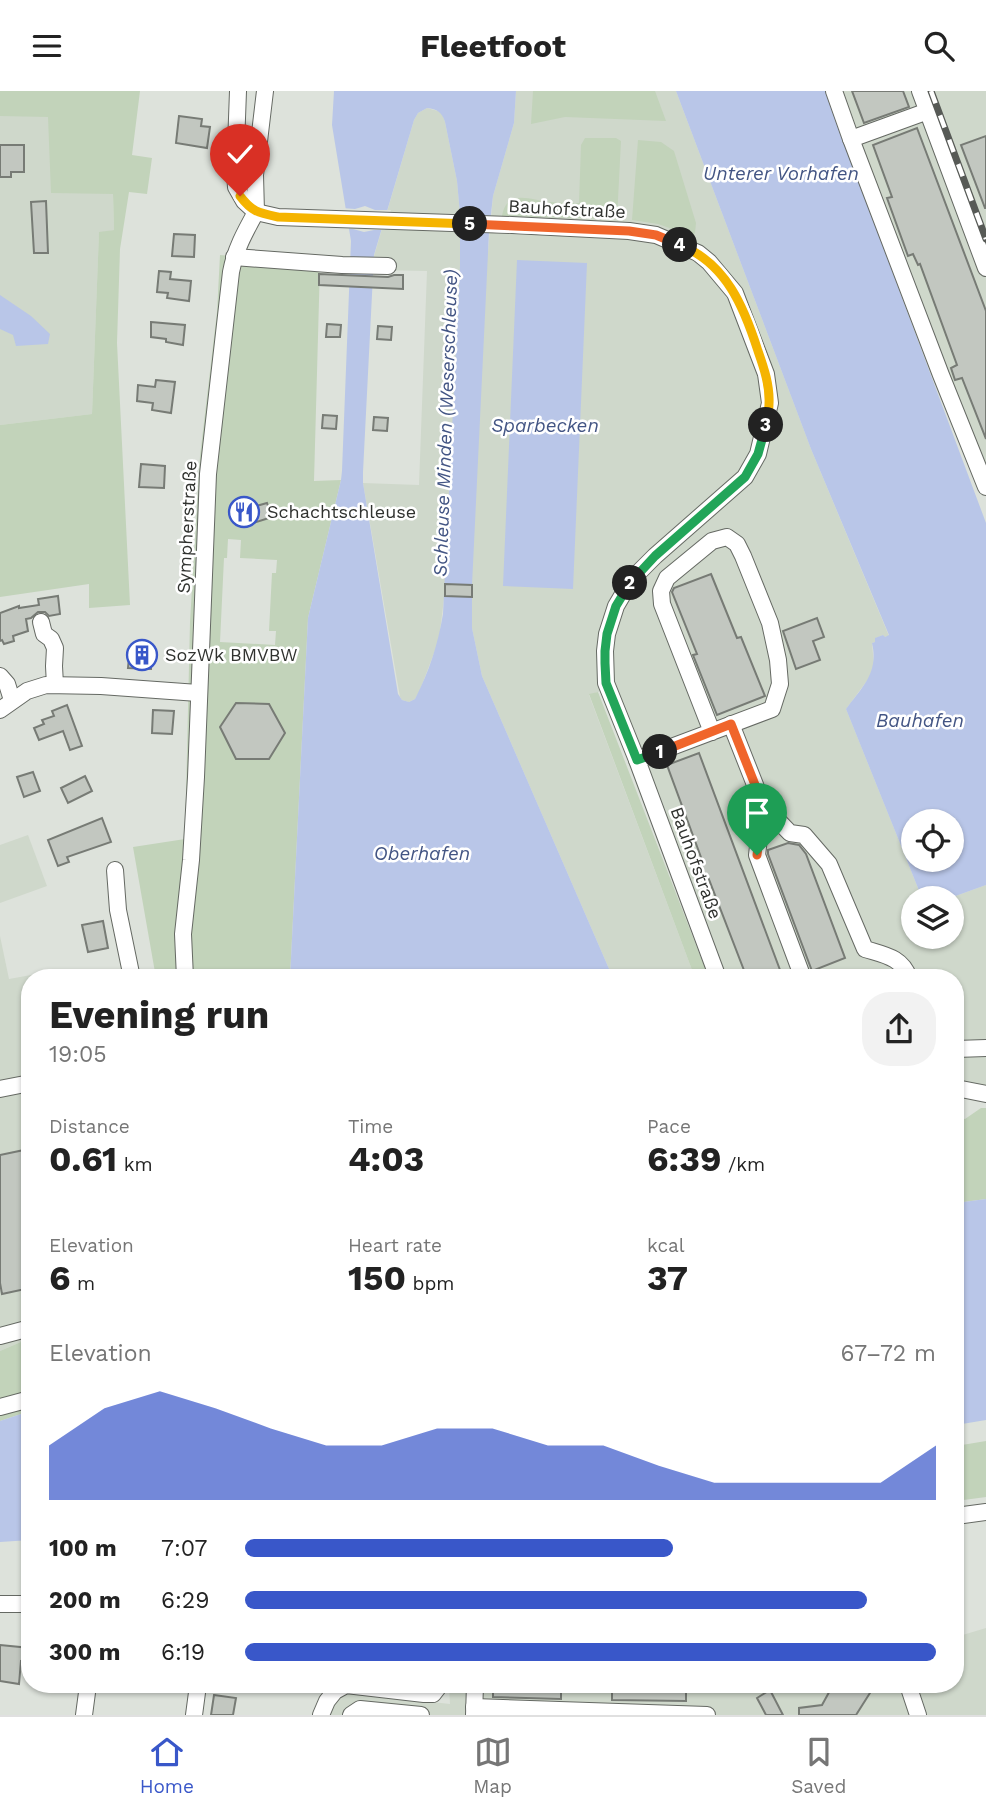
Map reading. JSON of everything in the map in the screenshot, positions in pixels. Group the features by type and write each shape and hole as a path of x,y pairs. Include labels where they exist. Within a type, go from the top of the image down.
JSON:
{"street":[{"path":"239,91 236,187 244,201 256,212"},
{"path":"256,212 256,174 265,91"},
{"path":"834,91 986,487"},
{"path":"920,91 986,268"},
{"path":"851,139 928,111"},
{"name":"Bauhofstraße","path":"256,212 278,217 499,225 656,235 694,250 709,262 735,293 766,373 770,403 758,454 745,477 632,579 616,606 605,651 606,683 715,969"},
{"name":"Sympherstraße","path":"185,969 183,934 192,833 208,474 234,257 256,212"},
{"path":"234,257 388,266"},
{"path":"637,760 694,739 772,709 779,684 778,660 770,623 737,544 727,537 712,541 667,578 661,591 662,604 670,628 712,732"},
{"path":"41,622 44,634 51,639 55,648 55,685"},
{"path":"0,676 7,684 6,705"},
{"path":"6,705 27,691 46,685 198,693"},
{"path":"731,724 763,805 790,833 804,835 829,864 865,949 891,957 905,969"},
{"path":"763,805 757,855 800,969"},
{"path":"115,870 118,910 130,969"},
{"path":"964,1049 986,1048"},
{"path":"0,1089 21,1085"},
{"path":"964,1090 986,1094"},
{"path":"0,1336 21,1330"},
{"path":"0,1407 21,1401"},
{"path":"964,1515 986,1512"},
{"path":"0,1604 21,1604"},
{"path":"84,1715 87,1693"},
{"path":"194,1715 197,1693"},
{"path":"321,1715 333,1693"},
{"path":"415,1693 433,1693"},
{"path":"442,1693 444,1703"},
{"path":"475,1693 474,1711 707,1715"},
{"path":"911,1693 918,1715"},
{"path":"351,1715 360,1709 421,1715"}],"shaded area":[{"path":"516,91 676,91 811,449 889,636 883,635 872,643 874,665 869,678 846,709 901,846 901,872 912,872 917,886 901,886 901,949 964,949 964,893 986,885 986,1086 964,1082 964,969 723,969 613,687 589,695 692,969 609,969 482,676 472,628 472,591 445,590 439,640 420,690 415,699 409,702 400,697 363,483 419,485 427,271 373,270 374,256 418,113 427,108 438,111 442,113 445,122 457,181 460,251 488,252 493,196 514,123"},
{"path":"842,91 986,91 986,479"},
{"path":"0,116 48,116 113,193 114,230 99,233 92,414 0,425"},
{"path":"28,835 47,886 0,903 0,845"},
{"path":"0,936 9,979 21,977 21,1342 0,1351"},
{"path":"986,1628 986,1715 330,1715 338,1696 351,1693 450,1704 449,1693 964,1693 964,1635"}],"green space":[{"path":"0,91 140,91 132,155 152,158 147,194 129,192 120,249 117,343 130,605 89,608 89,584 0,597 0,425 92,414 99,232 114,230 113,194 51,193 48,117 0,116"},
{"path":"533,91 655,91 666,121 565,117 531,124"},
{"path":"585,138 616,138 621,141 617,219 502,216 505,207 514,199 579,203 581,145"},
{"path":"638,140 661,142 674,151 696,223 692,236 658,224 632,220"},
{"path":"220,255 320,264 314,481 341,480 308,618 290,969 154,969 133,847 185,839 190,622 200,456 217,312","holes":["228,539 241,540 240,558 277,560 276,573 272,573 269,631 276,631 275,645 220,642 224,558 227,558"]},
{"path":"598,692 706,969 692,969 589,694"},
{"path":"981,1108 986,1108 986,1199 964,1202 964,1119"},
{"path":"21,1342 21,1414 0,1421 0,1351"},
{"path":"986,1441 986,1497 964,1500 964,1445"}],"water":[{"name":"Oberhafen","path":"334,91 516,91 514,123 493,196 489,232 472,628 482,676 609,969 290,969 308,618 341,480 351,241 332,125","holes":["427,108 439,112 444,119 457,181 460,214 460,266 443,614 429,668 415,699 409,702 402,700 398,694 363,483 374,255 414,120 418,113"]},
{"name":"Unterer Vorhafen","path":"676,91 825,91 986,523 986,885 964,893 964,886 917,886 912,872 964,872 964,809 901,809 901,846 846,709 868,679 874,654 872,643 875,638 889,635 811,449"},
{"name":"Sparbecken","path":"517,260 587,263 573,589 503,586"},
{"path":"0,295 31,316 50,334 48,344 16,346 13,335 0,329"},
{"path":"986,1199 986,1420 964,1424 964,1202"},
{"path":"21,1414 21,1541 0,1542 0,1421"}],"pier":[{"path":"365,206 375,210 391,210 385,230 364,232 346,228 342,208 355,209"}],"building":[{"path":"852,91 903,91 909,107 864,123"},
{"path":"179,116 202,119 201,126 210,127 207,148 176,143"},
{"path":"917,128 986,311 986,439 962,378 955,380 951,368 957,365 920,264 918,265 913,254 908,256 887,198 892,197 873,145"},
{"path":"986,136 986,208 985,208 961,145"},
{"path":"0,145 24,145 24,172 11,172 11,177 0,177"},
{"path":"46,201 48,253 34,253 31,202"},
{"path":"174,234 195,235 194,257 172,256"},
{"path":"159,271 171,272 170,279 191,281 189,301 167,298 168,293 157,292"},
{"path":"319,274 388,277 403,275 403,289 319,285"},
{"path":"151,322 185,325 183,345 151,337"},
{"path":"327,324 341,325 340,337 326,337"},
{"path":"378,326 392,327 391,340 377,339"},
{"path":"156,380 175,382 171,413 152,410 153,403 137,401 138,385 155,387"},
{"path":"323,415 337,416 336,429 322,428"},
{"path":"374,417 388,418 387,431 373,430"},
{"path":"141,464 165,466 164,488 139,487"},
{"path":"267,503 272,517 247,525 242,510"},
{"path":"711,574 737,638 741,637 765,696 717,715 693,655 697,654 672,592 674,588"},
{"path":"445,584 472,585 472,597 445,596"},
{"path":"58,596 60,614 49,616 45,612 38,612 26,619 28,631 13,636 14,641 4,644 0,641 0,613 19,606 39,605 38,599"},
{"path":"817,618 824,637 813,641 820,660 796,669 783,631"},
{"name":"SozWk BMVBW","path":"130,647 152,647 151,669 128,668"},
{"path":"236,703 269,704 285,733 269,759 236,759 220,727"},
{"path":"67,705 82,746 70,750 63,731 39,740 34,728 44,724 42,720 54,716 52,711"},
{"path":"153,710 174,711 172,734 152,733"},
{"path":"699,753 780,969 744,969 708,877 698,871 702,860 667,765"},
{"path":"33,772 40,791 24,797 17,777"},
{"path":"85,776 92,791 68,803 61,788"},
{"path":"102,818 111,842 67,857 69,862 58,866 48,840"},
{"path":"788,843 799,845 806,854 845,958 811,969 768,850"},
{"path":"103,921 108,948 88,952 82,925"},
{"path":"21,1151 21,1290 2,1294 0,1283 0,1155"},
{"path":"0,1645 21,1647 19,1684 0,1681"},
{"path":"493,1693 561,1693 561,1699 493,1697"},
{"path":"612,1693 686,1693 686,1701 612,1700"},
{"path":"772,1693 783,1715 766,1715 757,1698"},
{"path":"829,1693 870,1693 856,1715 799,1715 799,1708 822,1705"},
{"path":"214,1695 236,1698 233,1715 211,1715"}],"railway":[{"path":"931,91 986,239"}],"place":[{"name":"Schachtschleuse","path":"244,512"},
{"name":"SozWk BMVBW","path":"142,655"}],"route":[{"path":"240,196 256,212 278,217 512,225 629,231 656,235 694,250 709,262 735,293 766,373 770,403 758,454 745,477 632,579 616,606 607,634 605,663 606,683 637,760 731,724 763,805 757,855"}],"water label":[{"name":"Schleuse Minden (Weserschleuse)","path":"445,423"},
{"name":"Bauhafen","path":"920,720"}]}
